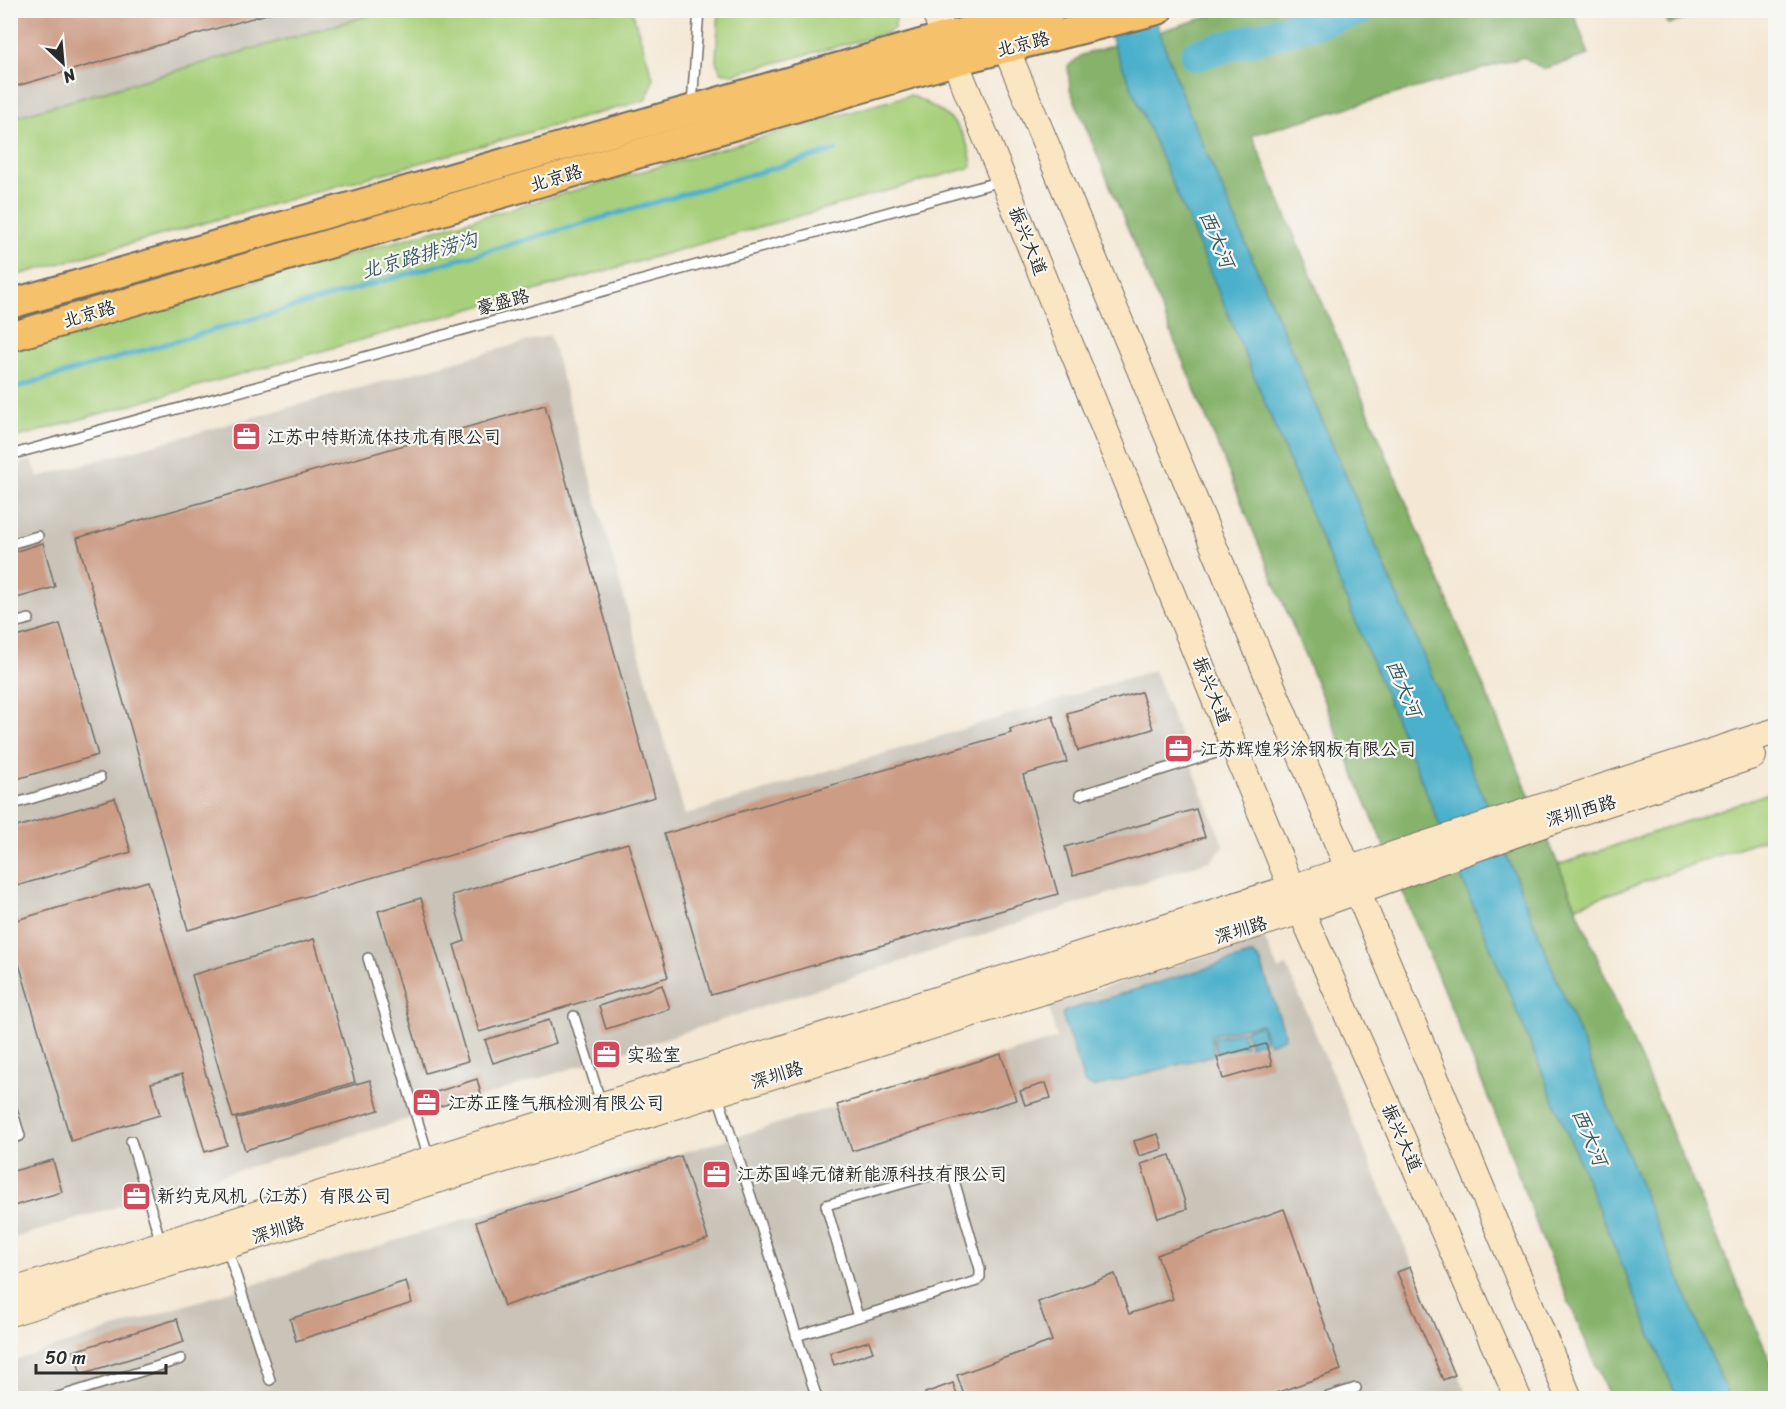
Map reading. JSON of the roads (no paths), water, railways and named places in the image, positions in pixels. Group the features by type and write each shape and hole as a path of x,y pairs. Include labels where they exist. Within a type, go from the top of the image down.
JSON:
{"main road":[{"name":"振兴大道","path":"934,10 1296,900 1518,1398"},
{"name":"北京路","path":"10,337 950,49 997,28 1051,10"},
{"name":"北京路","path":"997,28 1102,24 1158,10"},
{"path":"997,28 1569,1398"},
{"name":"北京路","path":"10,304 692,110 950,49"},
{"name":"深圳西路","path":"1533,818 1776,731"},
{"name":"深圳西路","path":"1533,818 1776,749"},
{"name":"深圳路","path":"10,1292 162,1246 223,1236 1296,900 1533,818"},
{"name":"深圳路","path":"10,1313 430,1160 602,1105 713,1082"}],"lane":[{"path":"692,110 699,10"},
{"name":"豪盛路","path":"10,455 1004,181"},
{"path":"10,544 38,536"},
{"path":"10,624 29,619"},
{"path":"1080,795 1235,748"},
{"path":"10,805 100,778"},
{"path":"368,958 430,1160"},
{"path":"574,1016 602,1105"},
{"path":"713,1082 817,1398"},
{"path":"10,1103 20,1136 10,1139"},
{"path":"131,1141 162,1246"},
{"path":"796,1335 858,1317 977,1281 980,1277 980,1269 953,1177 947,1171 826,1205 858,1317"},
{"path":"223,1236 270,1380"},
{"path":"57,1398 182,1359"},
{"path":"1325,1398 1356,1388"}],"water":[{"name":"西大河","path":"1099,11 1155,11 1159,30 1183,98 1470,764 1729,1398 1677,1398 1229,316"},
{"path":"1253,954 1260,960 1285,1034 1284,1038 1269,1044 1261,1024 1211,1035 1214,1055 1094,1087 1085,1084 1063,1018 1062,1014 1065,1011"},
{"path":"1261,1025 1265,1041 1250,1046 1245,1030"},
{"path":"1242,1031 1246,1046 1217,1053 1213,1038"}],"waterway":[{"path":"1196,55 1360,10"},
{"name":"北京路排涝沟","path":"10,389 836,150"}],"place":[{"name":"江苏中特斯流体技术有限公司","path":"246,437"},
{"name":"江苏辉煌彩涂钢板有限公司","path":"1179,749"},
{"name":"实验室","path":"606,1055"},
{"name":"江苏正隆气瓶检测有限公司","path":"427,1103"},
{"name":"江苏国峰元储新能源科技有限公司","path":"716,1174"},
{"name":"新约克风机（江苏）有限公司","path":"136,1196"}]}
